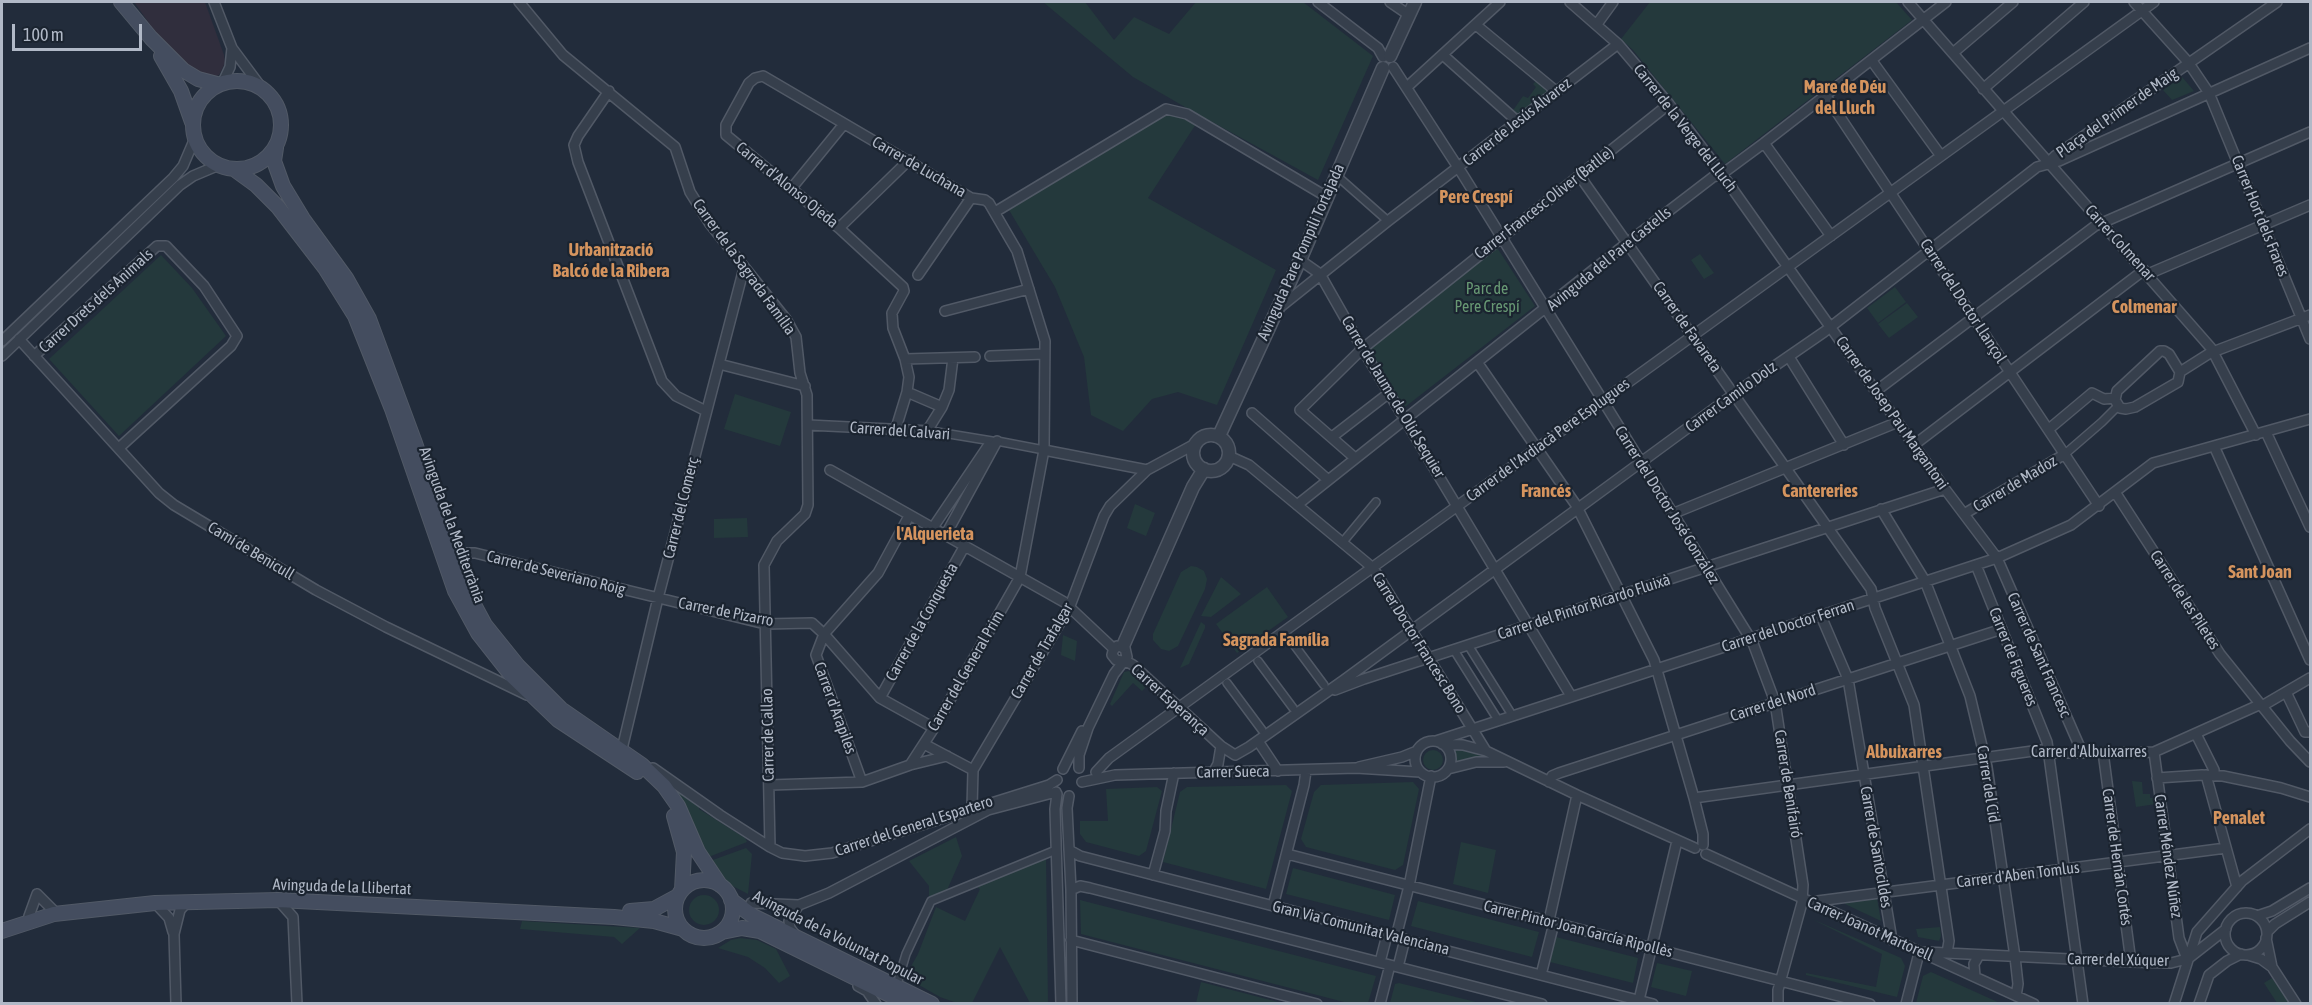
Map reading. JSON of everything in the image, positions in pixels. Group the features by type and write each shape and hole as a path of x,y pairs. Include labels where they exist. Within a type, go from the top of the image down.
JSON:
{"main road":[{"path":"122,2 151,38 189,74 198,79 220,83 242,80 261,87 274,100 281,117 281,129 276,148 256,165 247,168 234,169 219,165 208,158 195,138 193,123 175,78 151,38"},
{"path":"193,123 200,100 220,83"},
{"name":"Avinguda de la Mediterrània","path":"276,148 274,161 283,186 303,219 346,278 369,319 464,586 475,607 501,647 545,694 602,737"},
{"name":"Avinguda de la Mediterrània","path":"234,169 256,185 278,207 325,268 350,307 377,370 461,604 489,649 532,697 578,735 638,773 662,796 675,818 682,841 685,867 680,893"},
{"path":"602,737 642,765 668,791 684,818 701,857 731,900 732,915 729,924 722,932 706,938 690,934 683,929 675,910 680,893 687,886 700,881 707,880 720,885"},
{"name":"Avinguda de la Llibertat","path":"2,925 52,910 153,896 211,893 641,911 663,905 680,893"},
{"name":"Avinguda de la Llibertat","path":"2,931 54,914 189,900 310,901 614,916 654,921 683,929"},
{"name":"Avinguda de la Voluntat Popular","path":"731,900 793,941 908,1004"},
{"name":"Avinguda de la Voluntat Popular","path":"722,932 734,928 751,929 793,941 932,1004"}],"street":[{"path":"214,2 232,48 261,87"},
{"name":"Carrer de la Sagrada Família","path":"519,2 563,56 675,147 690,192 710,224 793,330 798,344 800,373 807,395 808,505 805,514 777,541 765,559 765,624"},
{"name":"Carrer del Doctor José González","path":"1318,2 1378,48 1407,87 1502,236 1750,638"},
{"path":"1390,2 1408,15"},
{"name":"Avinguda Pare Pompili Tortajada","path":"1219,436 1415,2"},
{"path":"1407,87 1500,2"},
{"name":"Carrer de la Verge del Lluch","path":"1570,2 1618,44 1669,104 1722,174 1787,267"},
{"path":"1597,24 1613,2"},
{"name":"Carrer Colmenar","path":"1908,2 2214,351 2261,433 2310,527"},
{"name":"Avinguda del Pare Castells","path":"1297,505 1627,243 1713,177 1722,174 1764,143 1946,2"},
{"path":"1953,53 2013,2"},
{"path":"1983,89 2084,2"},
{"path":"2134,2 2188,62 2277,2"},
{"name":"Carrer de l'Ardiacà Pere Esplugues","path":"1096,772 1109,758 2154,2"},
{"path":"1476,25 1557,92"},
{"name":"Carrer de Jesús Álvarez","path":"1275,311 1618,44"},
{"path":"220,83 230,67 232,48"},
{"path":"2209,93 2310,48"},
{"path":"1443,55 1517,121"},
{"path":"1872,61 1941,156"},
{"name":"Plaça del Primer de Maig","path":"2188,62 2209,93 2059,161 2049,162 2188,62"},
{"name":"Carrer de Luchana","path":"763,76 971,198 984,200 995,212"},
{"name":"Carrer d'Alonso Ojeda","path":"763,76 748,83 726,125 726,135 840,228 903,287 904,291 892,313 893,328 905,359"},
{"path":"609,92 574,145 578,162 662,381 676,396 706,411"},
{"name":"Carrer Hort dels Frares","path":"2209,93 2263,225 2306,317 2310,339"},
{"name":"Carrer del Doctor Llançol","path":"1826,96 2099,506"},
{"name":"Carrer Francesc Oliver (Batlle)","path":"1332,436 1300,410 1362,348 1669,104"},
{"path":"1020,577 1044,450 1045,341 1017,251 995,212 1166,109 1187,114 1327,196"},
{"path":"2113,115 2114,124 2123,132"},
{"path":"791,189 844,124"},
{"path":"1876,391 2102,224 2310,132"},
{"path":"4,334 173,178 183,166 195,138"},
{"path":"1764,143 1831,236"},
{"path":"840,228 909,160"},
{"name":"Carrer Camilo Dolz","path":"1322,695 1734,394 1831,327 2037,168 2049,162"},
{"path":"2,356 180,185 193,176 219,165"},
{"path":"1336,175 1388,221"},
{"name":"Carrer de Favareta","path":"1579,175 1869,586 1874,605 1914,705 1949,941 1947,953"},
{"path":"918,275 971,198"},
{"path":"1914,445 2146,272 2310,205"},
{"name":"Carrer Drets dels Animals","path":"34,356 157,246 166,246 204,285 237,336 231,346 120,447"},
{"name":"Carrer de Jaume de Olid Sequier","path":"1300,260 1320,274 1571,696"},
{"name":"Carrer de Josep Pau Margantoni","path":"1787,267 1997,558"},
{"name":"Carrer del Comerç","path":"622,749 658,598 744,268"},
{"path":"945,311 1029,289"},
{"path":"2180,372 2214,351 2306,317"},
{"name":"Camí de Benicull","path":"19,339 120,447 159,493 190,515 316,590 505,686 532,697"},
{"path":"2049,429 2092,393 2116,402 2123,409 2130,409 2166,391 2178,382 2180,372 2169,354 2160,351 2121,387 2116,402 2102,422 2065,454"},
{"path":"990,356 1044,354"},
{"path":"896,428 909,377 905,359 975,357"},
{"path":"1788,357 1844,445"},
{"path":"929,431 949,390 953,358"},
{"path":"1478,362 1578,509 1658,668 1704,834 1702,849"},
{"path":"719,364 805,386"},
{"path":"907,392 942,406"},
{"path":"1355,458 1332,436 1389,393"},
{"path":"1252,413 1327,479"},
{"name":"Carrer del Doctor Ferran","path":"1439,743 1512,715 1997,558 2071,525 2158,461 2310,419"},
{"path":"1672,514 1898,422"},
{"name":"Carrer del Calvari","path":"808,425 929,431 1044,450"},
{"path":"1208,435 1219,436 1227,444 1229,456 1220,469 1204,469 1196,463 1194,449 1198,440 1208,435"},
{"path":"932,529 994,441"},
{"path":"945,536 994,441"},
{"path":"2214,446 2308,645 2310,660"},
{"name":"Carrer de Trafalgar","path":"972,808 973,770 1070,606 1104,516 1110,506 1147,470 1194,449"},
{"path":"1044,450 1147,470"},
{"name":"Carrer de Madoz","path":"1964,514 2065,454"},
{"name":"Carrer Doctor Francesc Bono","path":"1229,456 1249,465 1373,568 1486,751"},
{"path":"1061,1004 1055,809 1057,780 1119,655 1193,487 1204,469"},
{"name":"Carrer Esperança","path":"830,470 1070,606 1119,655 1133,665 1221,746 1218,764 1213,773"},
{"name":"Carrer del Pintor Ricardo Fluixà","path":"1322,695 1529,624 1945,489"},
{"name":"Carrer de les Piletes","path":"2115,492 2220,654 2292,745 2310,762"},
{"path":"1342,543 1376,502"},
{"name":"Carrer del Cid","path":"1881,509 1925,581 1970,696 1985,758 2015,957 2018,984 2016,996"},
{"path":"824,634 878,573 909,516"},
{"name":"Carrer de la Conquesta","path":"880,698 964,547"},
{"name":"Carrer de Severiano Roig","path":"454,558 462,553 475,553 658,598"},
{"name":"Carrer de Sant Francesc","path":"1997,558 2082,752"},
{"name":"Carrer de Figueres","path":"1976,565 2047,742 2083,1004"},
{"name":"Carrer del General Prim","path":"910,765 934,728 1020,577"},
{"name":"Carrer de Pizarro","path":"658,598 765,624 812,623 880,698 934,728"},
{"name":"Carrer de Santocildes","path":"1821,616 1848,679 1892,940"},
{"name":"Carrer de Callao","path":"765,624 770,847"},
{"name":"Carrer del Nord","path":"1549,782 1555,774 2002,629"},
{"name":"Carrer d'Arapiles","path":"824,634 816,655 862,782"},
{"path":"1288,638 1324,685"},
{"name":"Carrer de Benifairó","path":"1750,638 1775,702 1806,900 1780,985 1778,1004"},
{"path":"1468,645 1512,715"},
{"path":"1454,650 1498,720"},
{"path":"751,903 799,905 829,893 988,810 1056,793 1063,797 1069,796 1082,782 1079,755 1088,729 1111,680 1119,655"},
{"path":"1258,661 1293,708"},
{"path":"1476,685 1488,677"},
{"name":"Carrer d'Albuixarres","path":"1694,798 2047,750 2056,753 2154,752 2261,705 2310,678"},
{"path":"1227,683 1262,730"},
{"path":"2286,692 2305,732 2310,732"},
{"path":"1221,746 1235,755 1322,695"},
{"path":"2196,734 2214,770 2210,776 2237,887"},
{"path":"602,737 770,847"},
{"path":"1258,741 1278,771"},
{"path":"1425,743 1439,743 1449,753 1450,764 1448,769 1440,775 1431,777 1420,772 1415,762 1417,751 1425,743"},
{"name":"Carrer Joanot Martorell","path":"1439,743 1472,746 1486,751 1507,763 1677,841 1702,849 1806,900 2034,1004"},
{"path":"924,744 973,770"},
{"name":"Carrer Sueca","path":"1356,768 1402,758 1417,751"},
{"name":"Carrer de Hernán Cortés","path":"2103,752 2131,962"},
{"name":"Carrer Méndez Núñez","path":"2154,752 2179,938 2187,959"},
{"path":"770,785 862,782 910,765 947,756"},
{"name":"Carrer Joanot Martorell","path":"1448,769 1476,762 1507,763"},
{"path":"1063,769 1071,764 1080,769"},
{"name":"Carrer Sueca","path":"1082,782 1110,775 1173,773 1356,768 1420,772"},
{"name":"Carrer Sueca","path":"1080,769 1110,775"},
{"path":"1274,906 1306,771"},
{"path":"1153,875 1165,831 1173,773"},
{"path":"2157,778 2210,776 2282,788 2310,797"},
{"path":"1380,1004 1409,886 1431,777"},
{"name":"Carrer del General Espartero","path":"770,847 794,855 816,856 832,853 1057,780"},
{"path":"1541,975 1554,927 1549,921 1577,795"},
{"path":"1069,796 1067,808 1071,890 1072,1004"},
{"name":"Carrer del Xúquer","path":"1922,952 2131,962 2171,963 2187,959 2195,936 2237,887 2310,829"},
{"path":"1639,1000 1677,841"},
{"name":"Carrer d'Aben Tomlus","path":"1806,900 2002,878 2226,848"},
{"path":"898,981 906,954 931,901 1056,850"},
{"name":"Gran Via Comunitat Valenciana","path":"1069,850 1080,856 1653,1004"},
{"name":"Carrer Pintor Joan García Ripollès","path":"1287,854 1653,947 1780,985 1870,1004"},
{"name":"Gran Via Comunitat Valenciana","path":"1071,890 1077,886 1090,888 1542,1004"},
{"path":"2258,916 2272,911 2310,888"},
{"path":"176,1004 174,934 180,910 189,900"},
{"path":"278,900 293,918 297,1004"},
{"path":"293,918 310,901"},
{"path":"2224,901 2226,938 2229,946 2243,954 2254,956 2272,968 2296,1004"},
{"path":"2199,1004 2209,975 2227,960 2261,948 2275,924 2310,902"},
{"path":"155,903 169,918 174,934"},
{"path":"793,941 789,921 799,905"},
{"path":"2174,1004 2187,959 2227,927 2238,914 2248,913 2258,916 2264,923 2272,968"},
{"path":"1390,964 1396,937"},
{"path":"1071,940 1317,1004"},
{"name":"Avinguda de la Voluntat Popular","path":"793,941 794,954 799,958 867,991 876,1004"},
{"path":"1906,1004 1918,957 1922,952"},
{"path":"1975,976 1974,964 1978,955"}],"shaded area":[{"path":"134,2 205,2 224,55 225,63 219,75 203,76 184,63 161,40"}],"green space":[{"path":"1043,2 1085,2 1114,40 1134,17 1169,34 1196,2 1303,2 1373,56 1318,180 1133,77"},
{"path":"1650,2 1896,2 1912,20 1725,164 1633,50 1621,39"},
{"path":"2182,77 2194,91 2172,100 2163,90"},
{"path":"1536,81 1548,92 1517,115 1509,111 1514,109 1523,96 1528,98 1536,87 1533,84"},
{"path":"1171,114 1196,124 1148,198 1276,270 1217,405 1178,392 1152,399 1123,431 1091,415 1084,357 1055,287 1009,210 1154,119"},
{"name":"Parc de Pere Crespí","path":"1496,246 1535,306 1405,407 1367,349"},
{"path":"1700,254 1714,273 1704,279 1691,260"},
{"path":"161,255 192,288 226,336 119,436 49,359"},
{"path":"1895,287 1906,302 1878,323 1867,308"},
{"path":"1907,303 1918,317 1889,338 1878,324"},
{"path":"735,394 791,412 780,446 724,429"},
{"path":"1135,504 1155,513 1146,536 1127,528"},
{"path":"747,518 748,537 714,538 714,519"},
{"path":"1191,566 1204,571 1207,579 1205,589 1178,646 1169,651 1161,649 1153,640 1153,634 1181,572"},
{"path":"1221,577 1241,594 1211,617 1201,616"},
{"path":"1267,587 1288,617 1237,653 1216,624"},
{"path":"1201,622 1205,628 1189,664 1180,668"},
{"path":"1063,635 1077,641 1075,661 1061,655"},
{"path":"1129,671 1146,687 1142,691 1133,683 1112,706 1110,704 1124,672"},
{"path":"1453,748 1484,754 1484,756 1455,763"},
{"path":"1433,750 1440,753 1443,760 1440,767 1433,770 1426,767 1423,760 1426,753"},
{"path":"2132,781 2142,782 2143,794 2150,794 2150,798 2155,798 2156,804 2136,807"},
{"path":"1413,782 1419,789 1403,865 1395,870 1306,847 1301,839 1314,792 1321,785"},
{"path":"667,783 699,804 699,809 745,838 747,842 706,858"},
{"path":"1286,785 1292,791 1266,889 1163,862 1180,792 1187,787"},
{"path":"1157,787 1162,791 1146,851 1139,856 1086,842 1080,834 1080,821 1108,821 1106,789"},
{"path":"956,837 962,856 944,897 938,900 929,896 929,886 909,861"},
{"path":"1461,842 1496,850 1488,893 1453,884"},
{"path":"746,848 752,854 748,894 725,882 710,861"},
{"path":"1046,857 1048,1003 1030,1003 1000,947 972,1003 957,1003 940,997 905,977 918,954 936,907 965,921 980,889 975,885"},
{"path":"1293,868 1395,895 1389,920 1286,894"},
{"path":"704,895 715,899 719,910 715,921 704,925 693,921 689,910 693,899"},
{"path":"1877,898 1881,921 1845,904 1845,902"},
{"path":"1080,900 1376,976 1368,1003 1348,1003 1081,934"},
{"path":"1418,901 1539,932 1532,957 1411,926"},
{"path":"1812,919 1901,958 1905,966 1897,997 1806,975 1806,973 1876,987 1882,954"},
{"path":"522,921 640,928 622,944 614,937 520,929"},
{"path":"1940,927 1939,941 1918,937 1916,929"},
{"path":"1556,937 1638,958 1633,983 1550,962"},
{"path":"740,938 757,940 776,949 790,976 779,983 765,968 748,957 718,948 731,940"},
{"path":"1657,963 1692,971 1686,996 1651,987"},
{"path":"1931,972 2000,1003 1916,1003 1923,976"},
{"path":"2272,978 2289,1003 2277,1003 2264,983"},
{"path":"1201,982 1282,1003 1196,1003"},
{"path":"1399,983 1480,1003 1390,1003 1395,984"}],"district":[{"name":"Mare de Déu del Lluch","path":"1845,97"},
{"name":"Pere Crespí","path":"1476,197"},
{"name":"Urbanització Balcó de la Ribera","path":"611,260"},
{"name":"Colmenar","path":"2144,307"},
{"name":"Francés","path":"1546,491"},
{"name":"Cantereries","path":"1820,491"},
{"name":"l'Alquerieta","path":"935,534"},
{"name":"Sant Joan","path":"2260,572"},
{"name":"Sagrada Família","path":"1276,640"},
{"name":"Albuixarres","path":"1904,752"},
{"name":"Penalet","path":"2239,818"}]}
